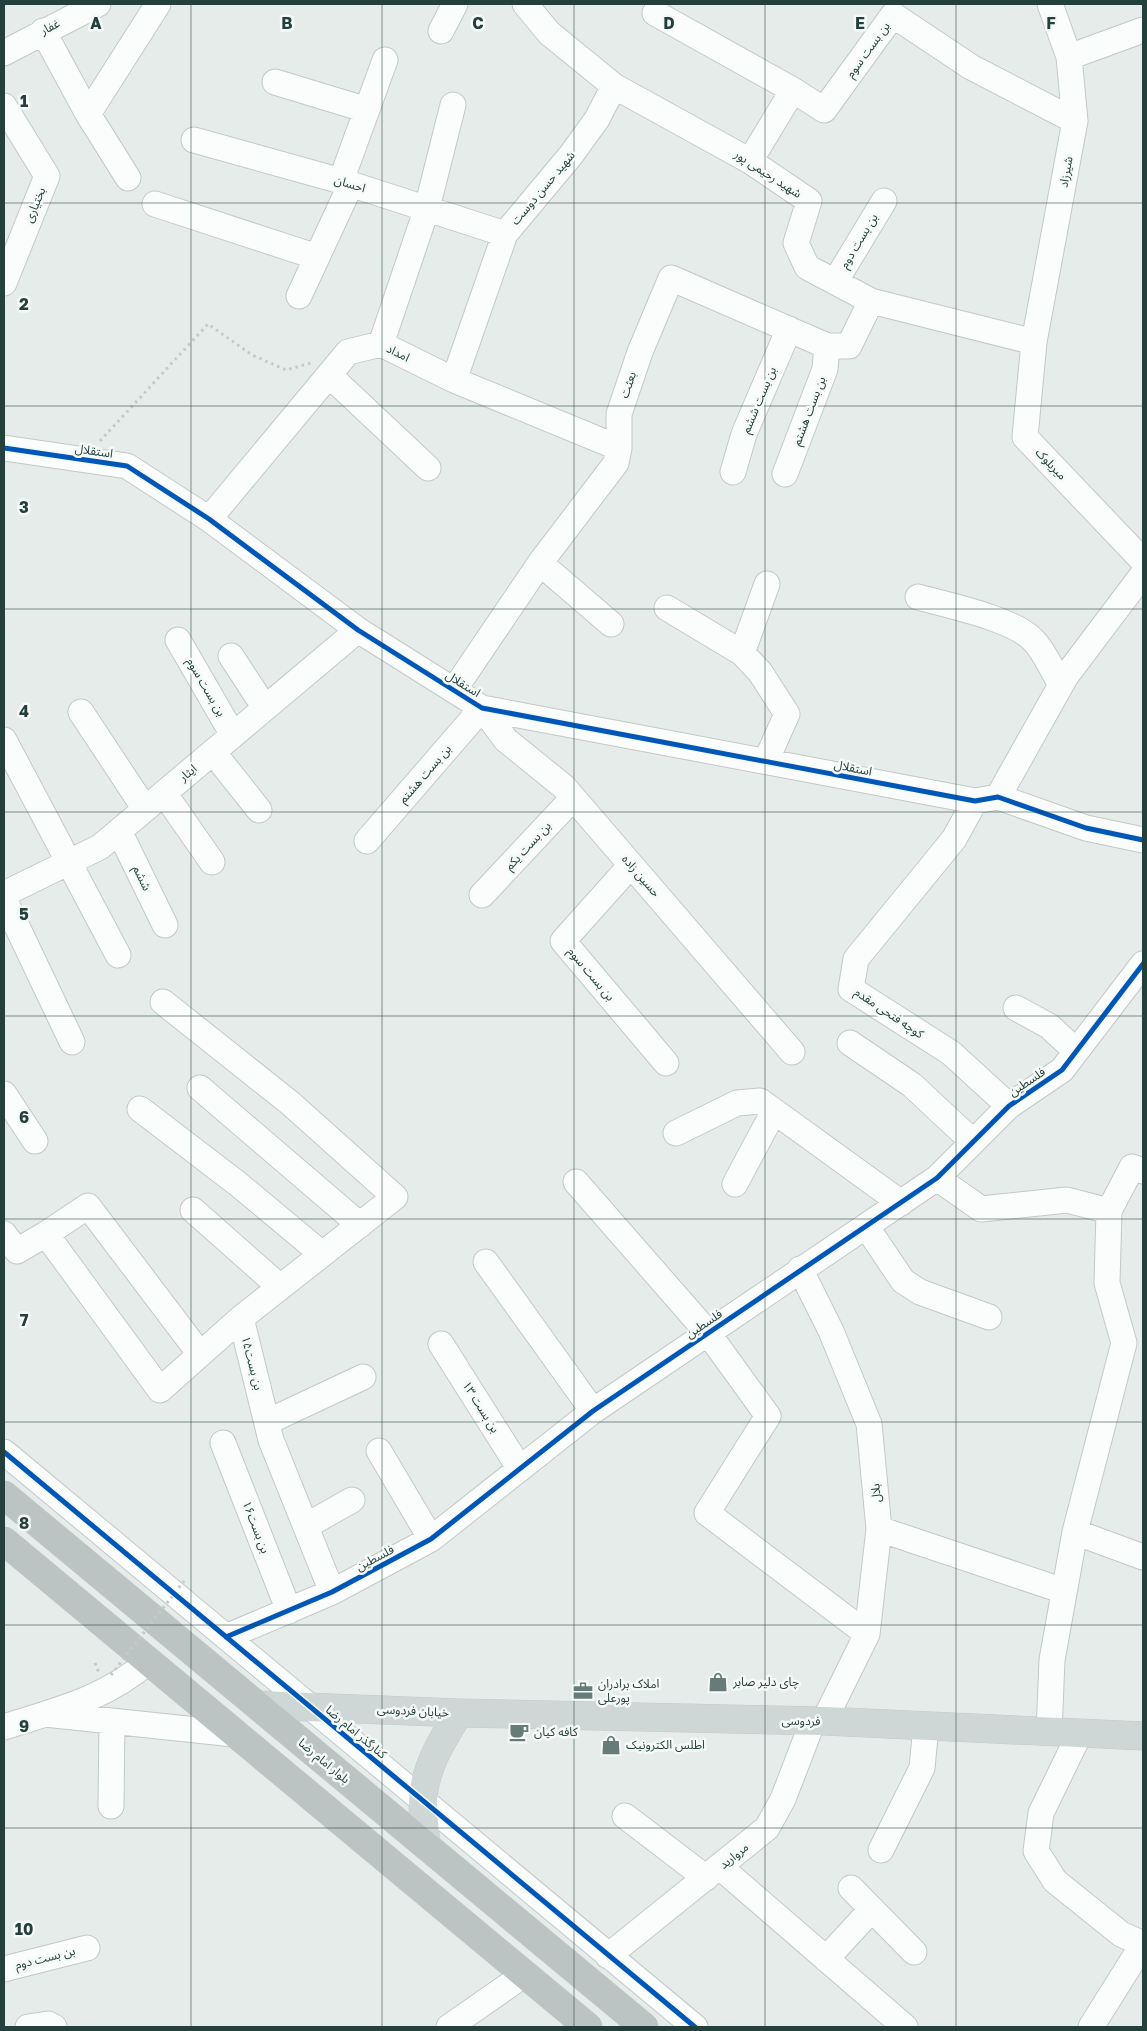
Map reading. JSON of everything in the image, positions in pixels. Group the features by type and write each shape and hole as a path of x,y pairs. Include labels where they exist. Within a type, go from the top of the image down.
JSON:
{"highway":[{"name":"بلوار امام رضا","path":"4,1494 644,2027"},
{"path":"4,1541 588,2027"}],"main road":[{"name":"خیابان فردوسی","path":"257,1705 459,1713 437,1748 428,1774 423,1801 426,1846"},
{"name":"فردوسی","path":"459,1713 819,1721 1143,1736"}],"street":[{"name":"غفار","path":"4,53 98,4"},
{"path":"88,114 158,4"},
{"path":"440,31 455,4"},
{"name":"شهید رحیمی پور","path":"524,4 549,32 614,86 750,161 809,201 796,243 807,267 872,301 1034,342"},
{"name":"شیرزاد","path":"1034,342 1075,121 1069,57 1050,4"},
{"name":"بن بست سوم","path":"793,90 824,110 890,9 971,67 1075,121"},
{"path":"655,13 793,90 750,161"},
{"path":"1069,57 1143,30"},
{"path":"43,31 88,114 128,178"},
{"path":"299,296 317,257 346,183 367,110 385,60"},
{"path":"275,82 367,110"},
{"name":"شهید حسن دوست","path":"454,380 505,234 572,155 597,119 614,86"},
{"path":"381,344 426,208 453,105"},
{"name":"بختیاری","path":"4,106 47,176 4,283"},
{"name":"احسان","path":"194,140 346,183 505,234"},
{"name":"بن بست دوم","path":"835,282 884,200"},
{"path":"155,204 317,257"},
{"name":"بعثت","path":"454,690 540,563 616,463 619,448 619,414 640,352 671,278 827,346 850,346 872,301"},
{"name":"بن بست ششم","path":"733,472 744,434 788,329"},
{"name":"میربلوک","path":"1034,342 1025,437 1142,576"},
{"name":"امداد","path":"209,519 321,369 348,352 381,344 454,380 619,448"},
{"name":"بن بست هشتم","path":"785,474 825,369 827,346"},
{"path":"321,369 428,468"},
{"name":"استقلال","path":"4,448 127,466 209,519 358,630 482,708 766,761 986,799"},
{"path":"540,563 611,624"},
{"path":"1142,576 1061,684 986,799 1086,828 1143,840"},
{"path":"742,653 767,584"},
{"path":"918,597 981,614 1012,627 1034,640 1061,684"},
{"path":"667,608 742,653 760,672 787,714 766,761"},
{"name":"ایثار","path":"4,894 100,847 358,630"},
{"name":"بن بست سوم","path":"178,640 233,735"},
{"path":"231,656 265,708"},
{"name":"بن بست هشتم","path":"367,841 482,708"},
{"name":"حسین زاده","path":"482,708 506,740 564,787 792,1052"},
{"path":"82,712 145,809"},
{"path":"4,740 118,955"},
{"path":"213,752 259,810"},
{"path":"164,793 212,862"},
{"name":"بن بست یکم","path":"482,895 573,798"},
{"name":"کوچه فتحی مقدم","path":"986,799 856,959 851,988 951,1053 1009,1106"},
{"name":"ششم","path":"119,831 165,926"},
{"name":"بن بست سوم","path":"631,865 563,941 666,1063"},
{"path":"4,899 72,1042"},
{"name":"فلسطین","path":"226,1638 332,1592 430,1540 594,1411 800,1269 937,1178 1009,1106 1062,1070 1143,964"},
{"path":"46,1234 160,1390 241,1318 395,1197 290,1102 163,1002"},
{"path":"1016,1008 1049,1026 1076,1051"},
{"path":"850,1043 912,1085 974,1142"},
{"path":"200,1088 360,1225"},
{"path":"4,1094 35,1141"},
{"path":"676,1133 737,1103 760,1101 901,1203"},
{"path":"140,1109 238,1184 322,1254"},
{"path":"735,1184 774,1111"},
{"path":"1049,1732 1052,1660 1075,1532 1124,1343 1107,1283 1109,1211 1132,1167 1143,1171"},
{"path":"937,1178 980,1209 1066,1200 1109,1211"},
{"path":"576,1182 708,1333 768,1416 707,1513 867,1634"},
{"path":"8,1248 46,1234 88,1206 200,1354"},
{"path":"193,1210 280,1287"},
{"path":"866,1226 903,1281 920,1292 989,1317"},
{"path":"486,1262 594,1411"},
{"name":"بلال","path":"800,1269 831,1331 869,1424 879,1529 867,1634 819,1721"},
{"name":"بن بست۱۵","path":"241,1318 272,1440 332,1592"},
{"name":"بن بست ۱۳","path":"441,1344 520,1469"},
{"path":"267,1422 363,1377"},
{"name":"بن بست۱۶","path":"223,1444 289,1611"},
{"path":"379,1451 430,1540"},
{"name":"کنارگذر امام رضا","path":"4,1452 695,2027"},
{"path":"306,1526 352,1500"},
{"path":"879,1529 1064,1591"},
{"path":"1075,1532 1143,1557"},
{"path":"4,1726 45,1714 105,1692 127,1680 149,1662"},
{"path":"45,1714 234,1734"},
{"name":"مروارید","path":"608,1956 768,1828 819,1721"},
{"path":"111,1806 112,1722"},
{"path":"882,1850 922,1768 926,1726"},
{"path":"1080,1733 1041,1813 1036,1851 1055,1881 1121,1934 1143,1944 1091,2027"},
{"path":"624,1816 713,1873 826,1959 905,2027"},
{"path":"851,1888 914,1952"},
{"path":"826,1959 872,1909"},
{"name":"بن بست دوم","path":"4,1969 86,1948"},
{"path":"449,2027 525,1974"},
{"path":"28,2027 48,2024 54,2027"}],"path":[{"path":"83,460 208,324 252,354 286,370 321,369"},
{"path":"111,1675 184,1580"}],"cycle path":[{"path":"4,448 127,466 209,519 358,630 482,708 975,801 998,797 1086,828 1143,840"},
{"path":"226,1637 332,1592 431,1539 593,1411 937,1178 1009,1106 1062,1070 1143,964"},
{"path":"4,1452 695,2027"}],"place":[{"name":"چای دلیر صابر","path":"718,1682"},
{"name":"املاک برادران پورعلی","path":"583,1691"},
{"name":"کافه کیان","path":"519,1732"},
{"name":"اطلس الکترونیک","path":"611,1745"}]}
